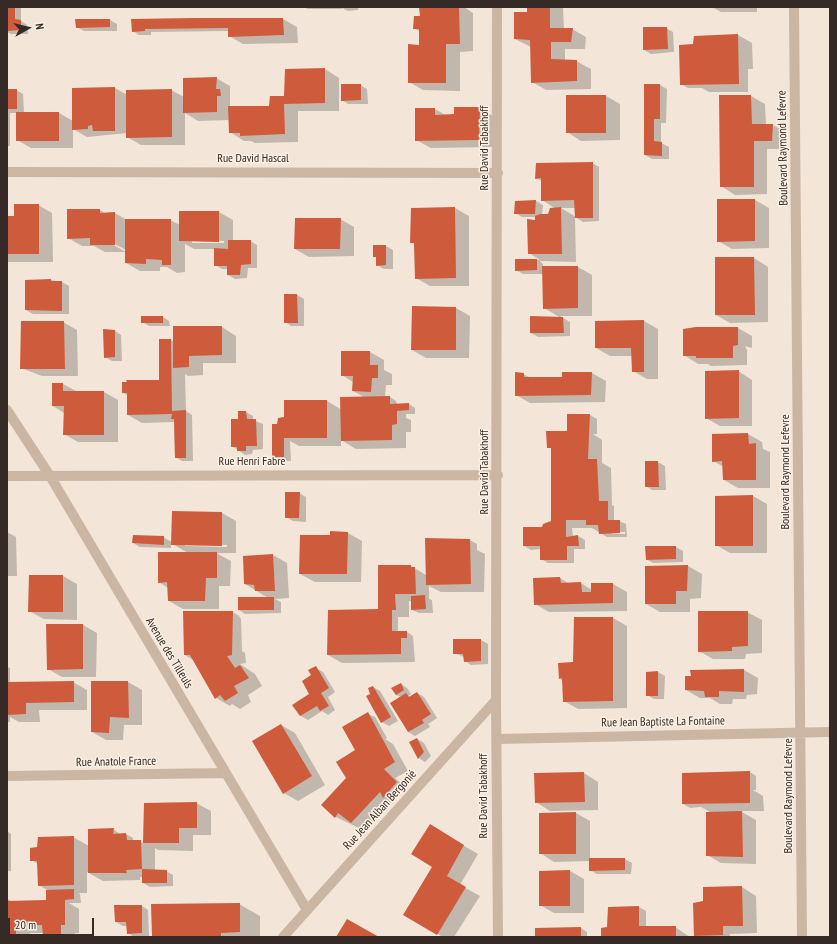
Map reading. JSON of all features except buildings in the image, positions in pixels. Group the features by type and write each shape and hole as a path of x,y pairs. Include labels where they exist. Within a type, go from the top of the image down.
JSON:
{"street":[{"name":"Rue David Tabakhoff","path":"497,7 498,475 496,700 498,937"},
{"name":"Boulevard Raymond Lefevre","path":"794,7 802,732 802,937"},
{"name":"Rue David Hascal","path":"7,172 498,173"},
{"name":"Avenue des Tilleuls","path":"7,410 50,476 307,910"},
{"name":"Rue Henri Fabre","path":"7,476 498,475"},
{"name":"Rue Jean Alban Bergonié","path":"283,937 496,700"},
{"name":"Rue Jean Baptiste La Fontaine","path":"497,739 830,732"},
{"name":"Rue Anatole France","path":"7,776 226,774"}]}
